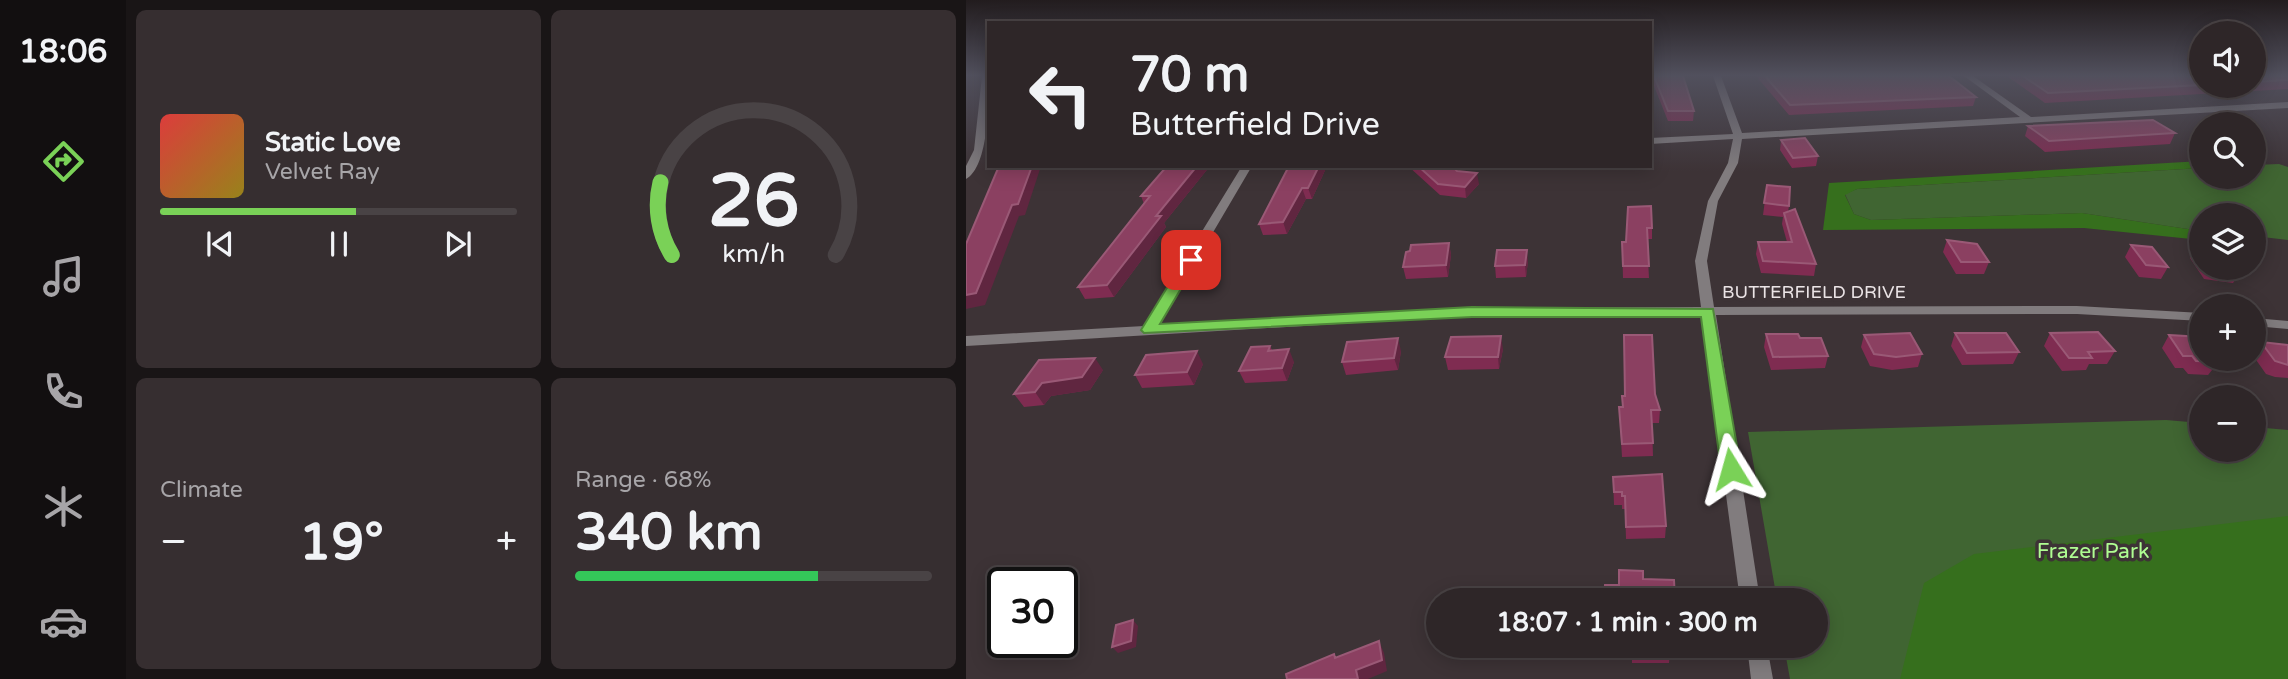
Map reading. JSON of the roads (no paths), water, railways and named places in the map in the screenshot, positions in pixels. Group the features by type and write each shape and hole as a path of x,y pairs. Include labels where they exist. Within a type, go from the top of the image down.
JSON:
{"street":[{"path":"966,176 979,150 983,108"},
{"path":"1728,108 1738,136 1733,163 1713,201 1706,225 1701,261 1748,588"},
{"path":"2012,108 2028,119"},
{"path":"1652,141 2238,108"},
{"path":"1149,330 1246,168"},
{"name":"BUTTERFIELD DRIVE","path":"966,341 1472,312 2077,310 2189,316"},
{"path":"2266,323 2288,325"},
{"path":"1759,658 1762,679"}],"park label":[{"name":"Frazer Park","path":"2093,551"}]}
